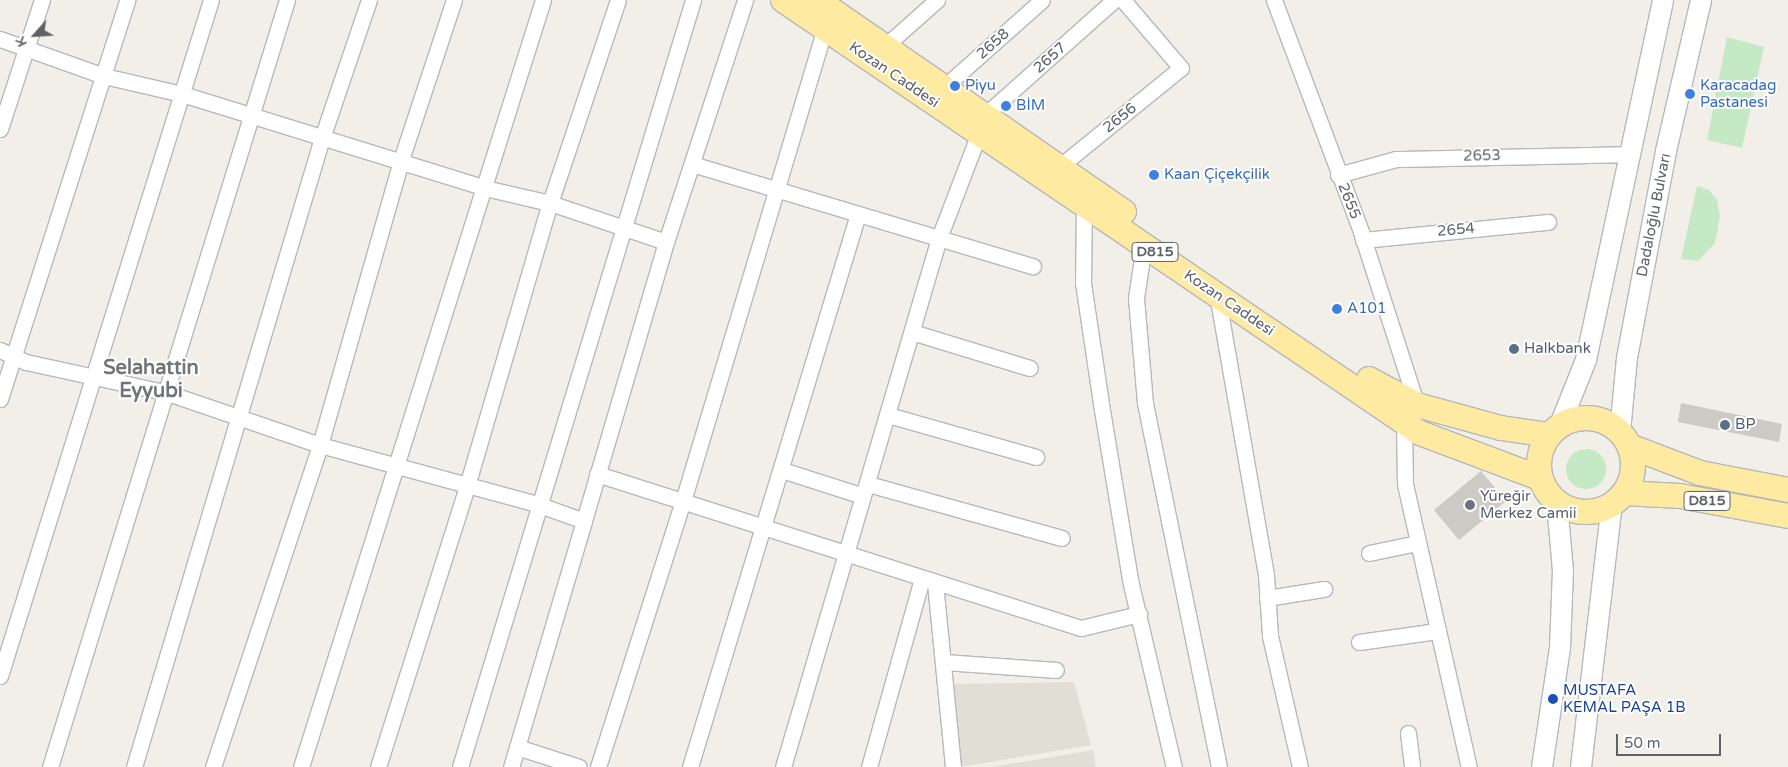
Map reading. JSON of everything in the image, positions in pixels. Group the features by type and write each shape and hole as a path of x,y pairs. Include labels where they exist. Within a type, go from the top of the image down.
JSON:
{"highway":[{"name":"Kozan Caddesi","path":"783,0 826,29 982,124 1060,167 1391,394 1410,414 1420,433 1540,478"},
{"name":"Kozan Caddesi","path":"821,1 943,88 982,124 1084,204 1217,294 1410,414 1500,428 1554,430"},
{"path":"1591,418 1625,439 1632,470 1618,499 1584,512 1557,502 1540,478 1539,463 1554,430 1591,418"},
{"name":"D815","path":"1625,439 1700,473 1788,490"},
{"name":"D815","path":"1618,499 1680,496 1788,516"}],"main road":[{"path":"1554,430 1586,360 1663,0"},
{"name":"Dadaloğlu Bulvarı","path":"1625,439 1627,358 1666,151 1701,0"},
{"path":"1580,767 1618,499"},
{"path":"1542,767 1560,648 1563,571 1557,502"}],"street":[{"path":"0,129 42,0"},
{"path":"0,399 7,352 104,76 127,0"},
{"path":"0,676 212,0"},
{"path":"50,767 168,392 250,116 287,0"},
{"path":"134,767 240,419 322,138 369,0"},
{"path":"213,767 320,445 401,160 454,0"},
{"path":"301,767 543,0"},
{"path":"378,767 467,486 550,203 618,0"},
{"path":"460,767 537,504 693,0"},
{"path":"511,767 666,242 745,0"},
{"path":"884,47 937,0"},
{"name":"2658","path":"943,88 1042,0"},
{"name":"2657","path":"982,124 1114,0"},
{"name":"2656","path":"1060,167 1181,68 1123,0"},
{"name":"2655","path":"1274,0 1364,240 1410,414 1403,462 1417,543 1469,767"},
{"path":"598,767 683,502 826,29"},
{"path":"0,39 104,76 182,94 322,138 401,160 485,188 550,203 621,229 666,242"},
{"path":"782,767 845,553 866,490 939,238 982,124"},
{"name":"2653","path":"1338,174 1396,159 1629,154"},
{"path":"692,164 778,187 858,214 1033,266"},
{"path":"1084,204 1083,283 1130,580 1174,767"},
{"path":"690,767 782,470 858,214"},
{"name":"2654","path":"1364,240 1548,222"},
{"path":"1144,244 1136,298 1145,403 1219,767"},
{"path":"1217,294 1267,598 1270,636 1300,767"},
{"path":"912,332 1030,368"},
{"path":"7,352 26,362 168,392 240,419 320,445 537,504 584,521"},
{"path":"888,415 1036,457"},
{"path":"782,470 1062,538"},
{"path":"597,474 1081,628 1139,614"},
{"path":"1369,553 1417,543"},
{"path":"928,580 945,662 951,763"},
{"path":"868,767 928,580"},
{"path":"1267,598 1324,589"},
{"path":"1359,642 1437,631"},
{"path":"945,662 1056,670"},
{"path":"1408,733 1412,767"},
{"path":"517,747 579,767"}],"shaded area":[{"path":"1074,682 1091,745 960,767 951,684"},
{"path":"1093,750 1096,767 992,767"}],"green space":[{"path":"1727,37 1764,47 1742,148 1707,140"},
{"path":"1697,186 1709,190 1717,200 1720,216 1715,243 1698,261 1681,259"},
{"path":"1582,449 1590,449 1597,452 1603,458 1606,469 1603,480 1597,486 1590,489 1582,489 1575,486 1569,480 1566,473 1566,465 1569,458 1575,452"}],"building":[{"path":"1681,403 1782,424 1779,442 1678,422"},
{"name":"Yüreğir Merkez Camii","path":"1481,471 1506,501 1459,540 1434,510"}],"place":[{"name":"Piyu","path":"955,86"},
{"name":"Karacadag Pastanesi","path":"1690,94"},
{"name":"BİM","path":"1006,106"},
{"name":"Kaan Çiçekçilik","path":"1154,175"},
{"name":"A101","path":"1337,309"},
{"name":"Halkbank","path":"1514,349"},
{"name":"BP","path":"1725,425"},
{"name":"Yüreğir Merkez Camii","path":"1470,505"},
{"name":"MUSTAFA KEMAL PAŞA 1B","path":"1553,699"}],"district":[{"name":"Selahattin Eyyubi","path":"151,380"}]}
